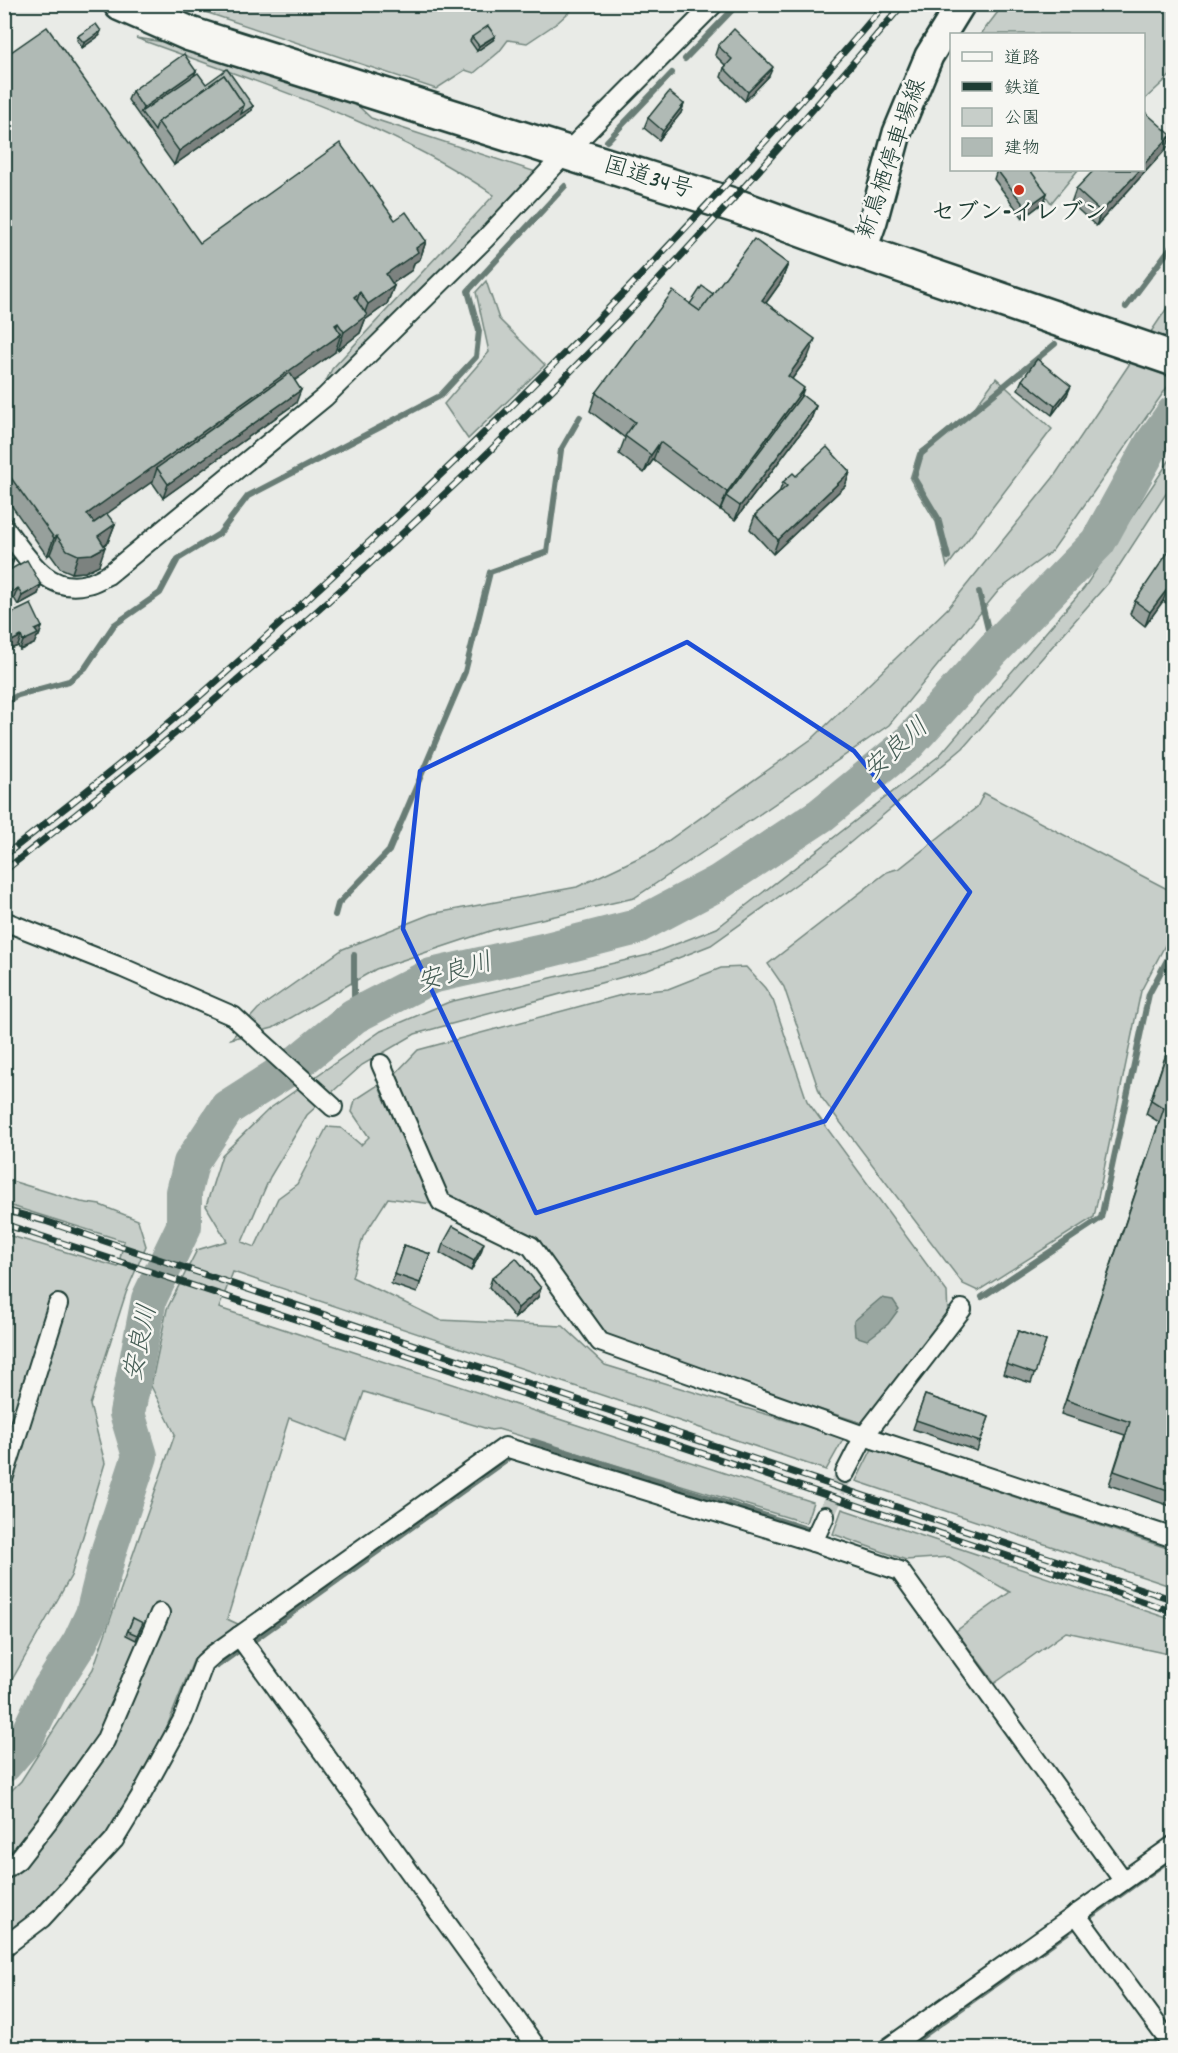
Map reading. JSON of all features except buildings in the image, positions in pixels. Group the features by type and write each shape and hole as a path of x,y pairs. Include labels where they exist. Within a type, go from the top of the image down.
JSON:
{"highway":[{"name":"国道34号","path":"121,4 190,34 739,207 862,252 1173,359"}],"main road":[{"name":"新鳥栖停車場線","path":"862,252 873,221 897,133 929,56 961,4"}],"street":[{"path":"4,527 32,564 51,581 65,586 87,584 108,574 325,397 485,239 566,153 714,4"},
{"path":"4,921 123,968 233,1016 329,1103"},
{"path":"381,1064 441,1202 531,1246 600,1342 864,1436 1173,1538"},
{"path":"4,1476 58,1305"},
{"path":"845,1473 864,1436 962,1309"},
{"path":"4,1947 42,1918 114,1840 183,1719 204,1663 505,1447 900,1571 1123,1880"},
{"path":"813,1542 825,1516"},
{"path":"4,1869 18,1860 105,1740 160,1612"},
{"path":"239,1636 537,2049"},
{"path":"888,2049 1173,1845"},
{"path":"1076,1914 1173,2048"}],"highlighted area":[{"path":"687,642 854,751 970,892 825,1121 536,1213 403,929 420,771"}],"green space":[{"path":"1004,4 1173,5 1173,73 1145,99 1145,33 982,33"},
{"path":"184,5 577,5 557,23 527,43 508,40 499,52 474,73 465,70 436,89"},
{"path":"136,38 178,44 356,104 371,118 539,173 319,395 332,369 494,195 453,169 365,125 274,88"},
{"path":"1028,171 1077,171 1051,203"},
{"path":"486,281 499,319 545,365 468,439 444,404 489,352 476,292"},
{"path":"1173,299 1173,379 1052,551 999,590 889,725 634,898 493,930 376,969 273,1028 231,1039 258,1009 343,949 431,914 577,887 655,850 813,738 949,607 1053,478"},
{"path":"996,378 1052,429 947,567 936,522 910,479 918,453 972,411"},
{"path":"1173,455 1173,483 1108,583 963,748 826,863 711,945 648,970 415,1034 362,1065 307,1115 270,1177 242,1242 255,1247 278,1198 297,1184 327,1127 341,1128 361,1145 369,1137 352,1112 355,1100 378,1085 433,1204 388,1198 363,1237 352,1277 440,1320 563,1326 605,1365 844,1438 826,1470 233,1272 219,1308 813,1502 806,1523 498,1429 491,1430 364,1392 347,1440 289,1418 227,1619 240,1625 194,1659 156,1754 102,1847 32,1917 5,1935 5,1797 21,1781 93,1669 175,1434 151,1386 167,1309 197,1250 227,1241 206,1206 222,1155 269,1109 381,1031 449,1002 648,955 717,928 939,756 1084,588"},
{"path":"984,793 1173,892 1173,930 1141,991 1094,1217 978,1291 963,1284 821,1097 784,987 768,964 887,872 900,868 977,807"},
{"path":"746,967 773,1000 807,1101 947,1292 948,1316 865,1424 729,1380 604,1334 537,1238 443,1197 396,1073 418,1050 629,993 668,989 721,968"},
{"path":"5,1179 81,1202 100,1205 138,1220 146,1246 126,1293 90,1405 105,1463 71,1576 5,1692 4,1234 118,1267 124,1241 5,1204"},
{"path":"872,1449 1173,1550 1173,1587 856,1481"},
{"path":"842,1509 1173,1620 1173,1655 1066,1632 995,1683 956,1631 1010,1592 949,1557 906,1560 833,1534"}],"shaded area":[{"path":"881,1298 893,1300 899,1309 888,1324 867,1340 855,1336 854,1321"}],"waterway":[{"path":"685,59 738,4"},
{"path":"607,141 672,73"},
{"path":"4,703 18,695 69,681 85,668 114,625 160,593 178,559 219,534 248,496 440,396 476,357 479,331 468,291 565,186"},
{"path":"1126,307 1174,243"},
{"path":"948,557 938,518 914,478 921,454 1055,344"},
{"name":"安良川","path":"4,1765 24,1742 50,1689 80,1642 93,1614 109,1550 140,1456 127,1413 149,1299 184,1226 184,1192 191,1163 227,1108 297,1063 354,1016 431,976 633,928 718,883 821,815 908,744 993,650 1098,542 1152,444 1174,413"},
{"path":"335,915 338,904 389,851 465,672 490,572 547,552 561,450 580,417"},
{"path":"979,592 993,650"},
{"path":"982,1297 1101,1218 1149,994 1174,947"},
{"path":"354,955 354,1016"},
{"path":"533,1441 810,1530 813,1526"},
{"path":"254,1640 507,1459"},
{"path":"217,1666 238,1651"},
{"path":"1092,1915 1174,1856"},
{"path":"906,2048 1073,1928"}],"tunnel":[{"path":"825,1516 845,1473"}],"railway":[{"path":"4,856 120,764 200,696 402,512 546,372 685,229 820,80 885,4"},
{"path":"4,871 220,696 359,573 495,446 605,336 693,243 778,149 903,4"},
{"path":"4,1210 45,1221 1174,1600"},
{"path":"4,1224 567,1408 1174,1612"}],"place":[{"name":"セブン-イレブン","path":"1019,190"}]}
